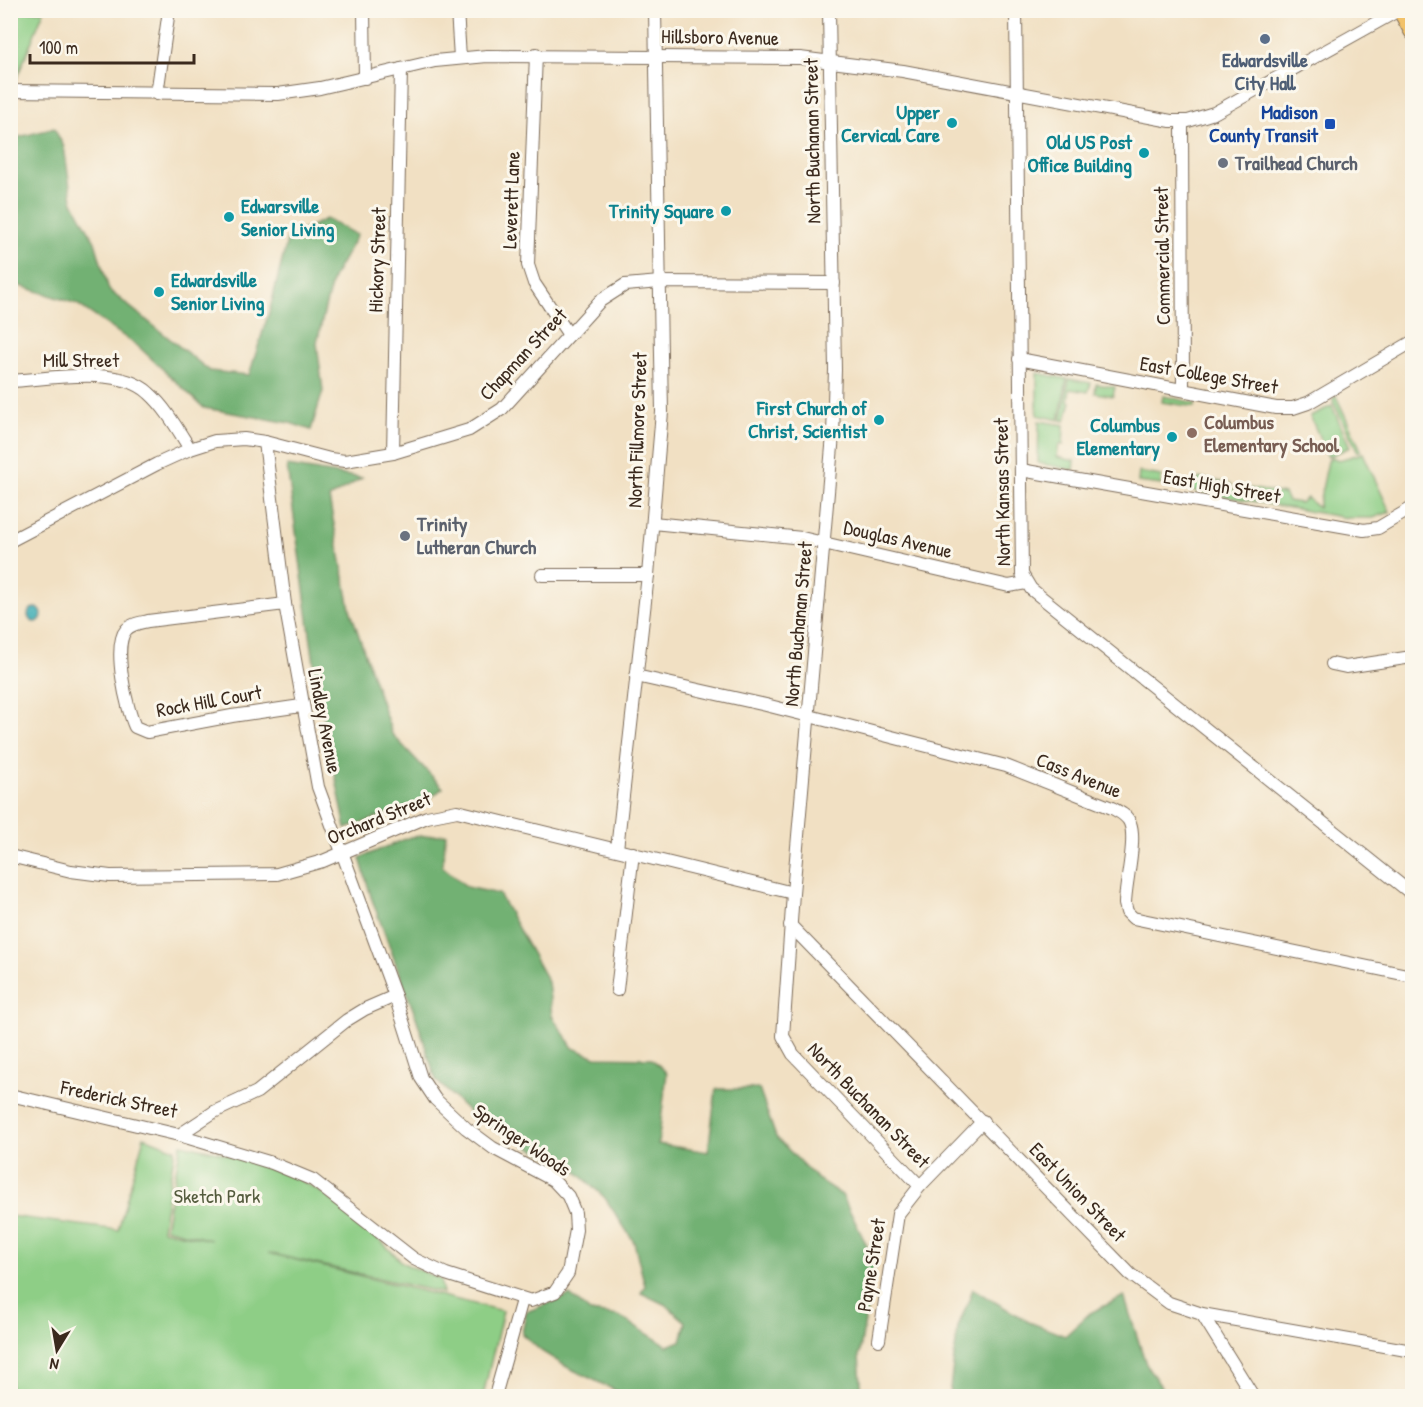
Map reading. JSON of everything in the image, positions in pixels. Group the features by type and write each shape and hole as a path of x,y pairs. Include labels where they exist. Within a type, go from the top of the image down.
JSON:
{"main road":[{"path":"1399,10 1413,32"}],"street":[{"path":"157,94 169,10"},
{"path":"364,10 365,78"},
{"path":"457,10 460,58"},
{"name":"North Fillmore Street","path":"617,849 648,575 662,403 655,10"},
{"name":"North Buchanan Street","path":"829,10 834,435 792,893 783,1026 786,1045 920,1186"},
{"name":"North Kansas Street","path":"1016,10 1022,574 1026,583 1413,894"},
{"name":"Hillsboro Avenue","path":"10,91 278,94 460,58 536,54 830,60 1182,121 1214,113 1399,10"},
{"name":"Leverett Lane","path":"536,54 528,265 534,283 570,335"},
{"name":"Hickory Street","path":"393,453 401,69"},
{"name":"Commercial Street","path":"1182,121 1183,390"},
{"name":"Chapman Street","path":"10,541 190,449 225,440 266,442 345,461 393,453 469,430 487,420 510,401 600,301 613,291 639,283 660,282 834,283"},
{"name":"East College Street","path":"1019,359 1276,408 1293,408 1308,403 1413,342"},
{"name":"Mill Street","path":"10,381 118,377 128,379 158,402 190,449"},
{"name":"Lindley Avenue","path":"266,442 285,604 301,706 318,787 395,996"},
{"name":"East High Street","path":"1021,470 1364,530 1378,528 1413,508"},
{"name":"Douglas Avenue","path":"653,523 825,543 1009,586 1026,583"},
{"path":"542,575 648,575"},
{"name":"Rock Hill Court","path":"285,604 148,621 130,627 123,635 120,645 126,693 135,727 147,732 301,706"},
{"path":"1332,664 1346,667 1413,657"},
{"name":"Cass Avenue","path":"636,676 809,716 1006,766 1123,814 1132,830 1125,904 1127,912 1133,918 1413,976"},
{"name":"Orchard Street","path":"10,856 102,875 277,874 342,853 409,824 457,811 792,893"},
{"path":"617,990 633,853"},
{"name":"East Union Street","path":"790,925 1130,1274 1169,1303 1202,1314 1413,1352"},
{"name":"Frederick Street","path":"10,1095 179,1135 214,1112 257,1092 347,1020 395,996"},
{"name":"Springer Woods","path":"179,1135 294,1171 332,1193 414,1259 446,1275 522,1300 531,1301 550,1295 562,1284 574,1247 576,1230 572,1203 553,1180 493,1148 435,1099 421,1078 395,996"},
{"name":"Payne Street","path":"879,1341 896,1221 902,1207 983,1121"},
{"path":"495,1396 522,1300"},
{"path":"1202,1314 1253,1396"}],"green space":[{"path":"18,11 44,11 11,92 10,26"},
{"path":"54,128 64,147 72,200 95,242 109,290 210,371 249,375 270,309 288,237 326,219 357,235 333,278 325,308 317,343 323,391 311,430 290,423 204,408 139,347 77,304 11,283 11,139"},
{"path":"1037,373 1067,379 1059,420 1037,415"},
{"path":"1069,379 1091,383 1088,392 1070,389 1068,401 1071,402 1065,421 1061,420"},
{"path":"1096,384 1115,387 1113,396 1095,393"},
{"path":"1163,396 1195,403 1195,407 1162,402"},
{"path":"1336,396 1361,450 1358,452 1333,402"},
{"path":"1332,406 1350,447 1328,457 1310,416"},
{"path":"1039,421 1064,425 1063,445 1059,444 1057,457 1075,461 1074,470 1038,463"},
{"path":"1363,453 1390,512 1373,518 1347,518 1164,486 1166,480 1192,485 1200,478 1231,484 1233,490 1248,492 1249,488 1284,494 1288,501 1300,503 1307,498 1318,508 1328,461 1331,457 1339,460"},
{"path":"287,466 362,478 329,498 350,609 392,734 443,788 430,798 346,829 317,685"},
{"path":"1139,472 1161,476 1161,485 1138,482"},
{"path":"446,834 442,866 467,887 499,894 548,982 552,1016 573,1048 596,1057 651,1058 667,1073 658,1144 708,1152 716,1089 759,1089 776,1137 816,1178 842,1195 875,1262 859,1356 862,1396 627,1396 567,1367 541,1351 522,1334 526,1312 570,1295 590,1312 619,1316 667,1346 681,1341 686,1322 666,1305 641,1293 645,1286 634,1242 605,1198 576,1171 477,1120 436,1080 417,1020 371,897 360,858 410,837"},
{"name":"Sketch Park","path":"144,1137 175,1149 162,1230 211,1240 165,1228 181,1144 227,1154 294,1176 324,1194 372,1232 403,1263 440,1279 443,1293 268,1253 503,1311 483,1396 11,1396 11,1216 118,1230"},
{"path":"973,1289 1029,1322 1065,1336 1090,1313 1124,1296 1146,1364 1167,1396 949,1396 958,1327"}],"water":[{"path":"35,608 40,610 42,615 40,620 35,622 30,620 28,615 30,610"}],"place":[{"name":"Edwardsville City Hall","path":"1265,39"},
{"name":"Upper Cervical Care","path":"952,123"},
{"name":"Madison County Transit","path":"1330,124"},
{"name":"Old US Post Office Building","path":"1144,153"},
{"name":"Trailhead Church","path":"1223,163"},
{"name":"Trinity Square","path":"726,211"},
{"name":"Edwarsville Senior Living","path":"229,217"},
{"name":"Edwardsville Senior Living","path":"159,292"},
{"name":"First Church of Christ, Scientist","path":"879,420"},
{"name":"Columbus Elementary School","path":"1192,433"},
{"name":"Columbus Elementary","path":"1172,437"},
{"name":"Trinity Lutheran Church","path":"405,536"}]}
